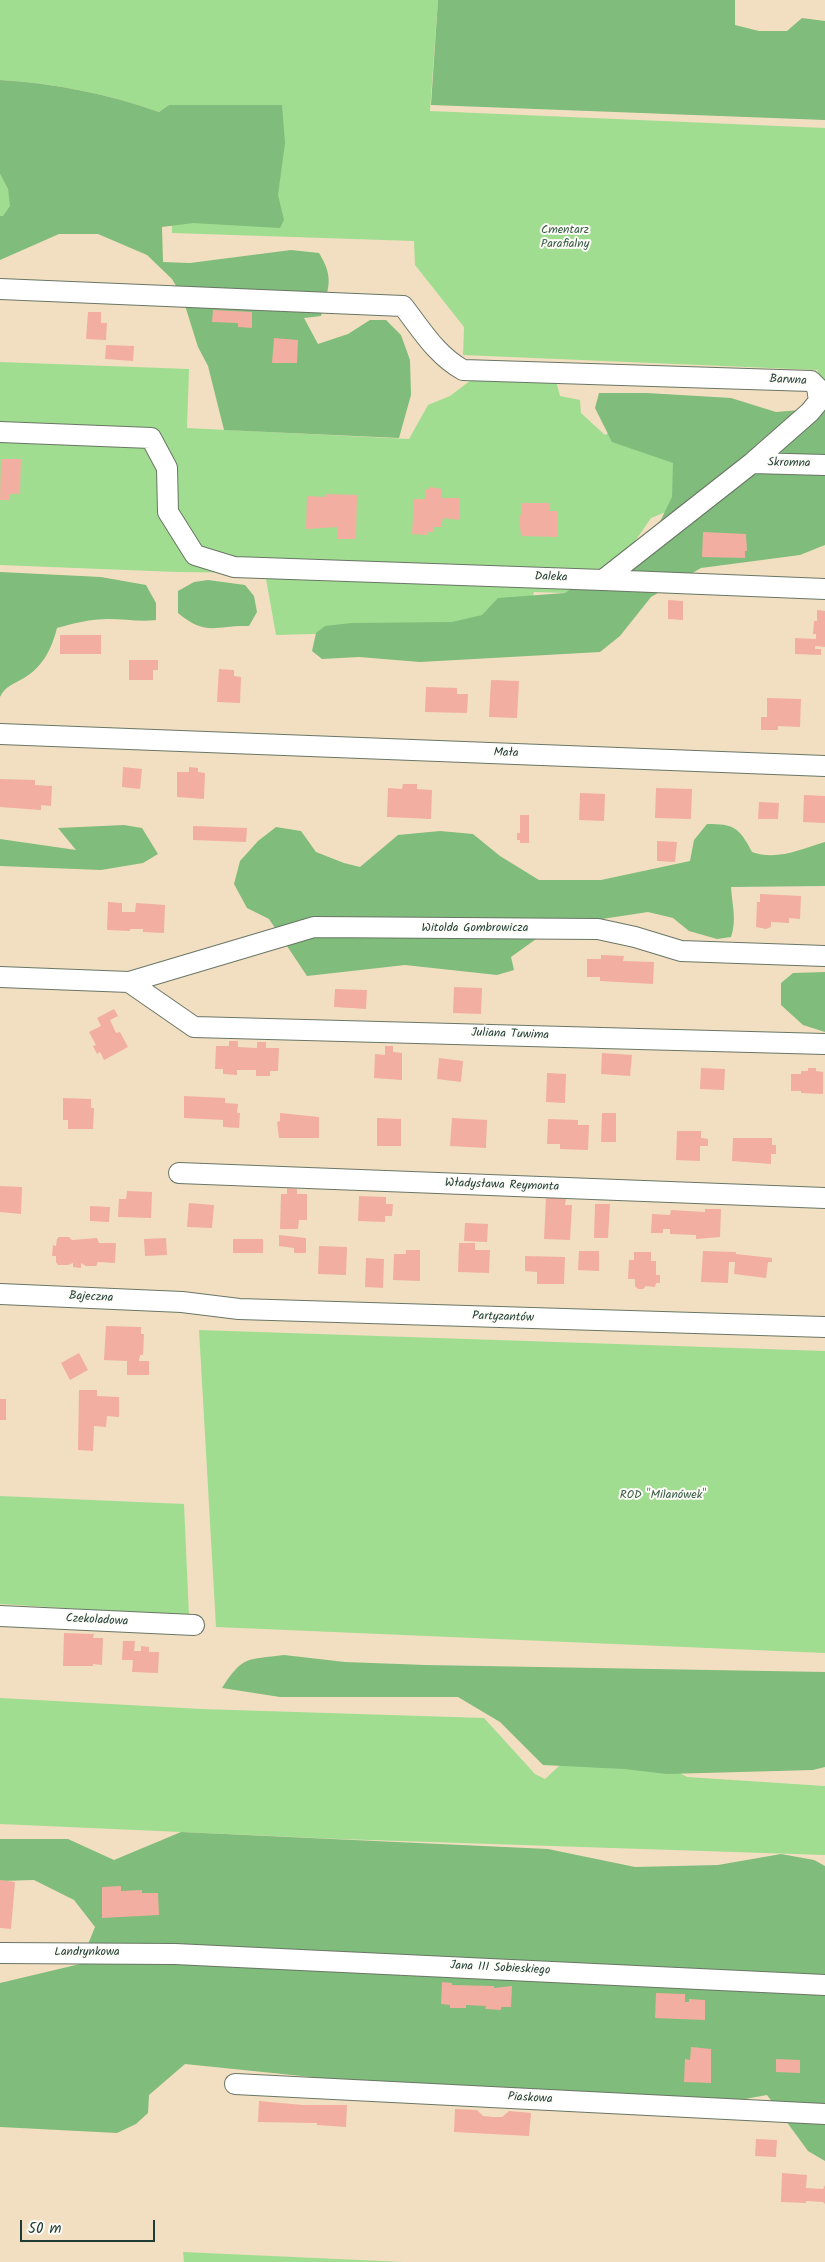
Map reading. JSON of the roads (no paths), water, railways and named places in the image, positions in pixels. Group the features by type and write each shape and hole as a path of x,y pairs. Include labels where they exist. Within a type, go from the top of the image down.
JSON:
{"street":[{"name":"Barwna","path":"0,289 403,306 439,352 463,370 811,381 817,387 819,401 810,412 752,463 603,580"},
{"name":"Daleka","path":"0,432 152,438 167,468 168,512 195,555 234,568 277,568 825,589"},
{"name":"Skromna","path":"752,463 825,465"},
{"name":"Mała","path":"0,734 825,766"},
{"name":"Witolda Gombrowicza","path":"129,982 314,928 598,929 635,937 681,951 825,956"},
{"path":"0,977 129,982"},
{"name":"Juliana Tuwima","path":"129,982 194,1026 825,1044"},
{"name":"Władysława Reymonta","path":"179,1173 825,1198"},
{"name":"Bajeczna","path":"0,1294 182,1302"},
{"name":"Partyzantów","path":"182,1302 239,1310 825,1328"},
{"name":"Czekoladowa","path":"0,1616 194,1626"},
{"name":"Landrynkowa","path":"0,1953 175,1954"},
{"name":"Jana III Sobieskiego","path":"175,1954 825,1985"},
{"name":"Piaskowa","path":"235,2084 825,2114"}],"park label":[{"name":"Cmentarz Parafialny","path":"565,238"},
{"name":"ROD \"Milanówek\"","path":"663,1496"}]}
